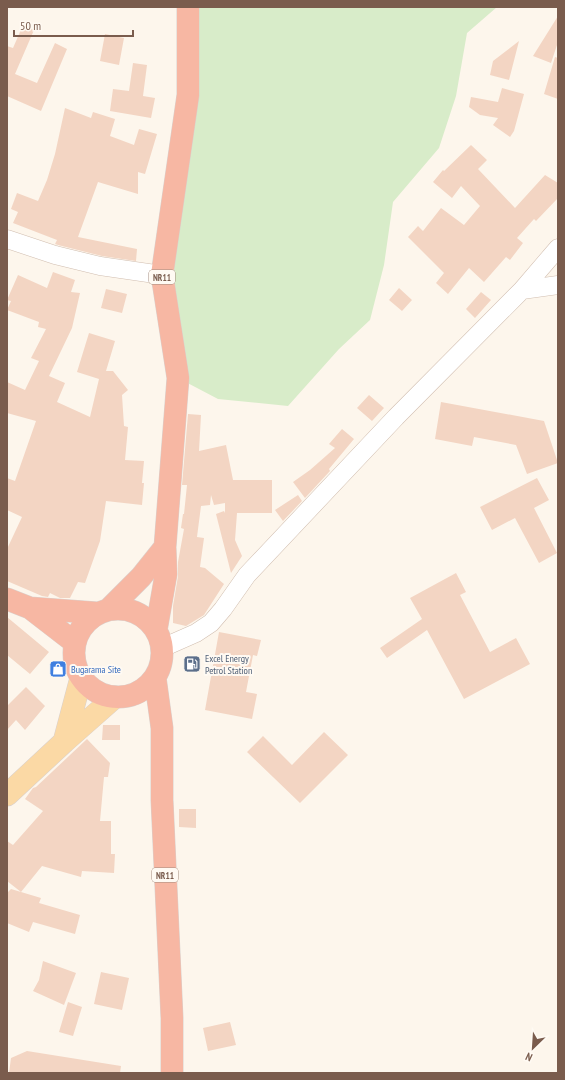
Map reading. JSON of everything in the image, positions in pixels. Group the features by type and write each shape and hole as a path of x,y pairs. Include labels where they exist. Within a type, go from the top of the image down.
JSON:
{"highway":[{"name":"NR11","path":"159,639 166,574 165,548 178,378 162,275 188,95 188,7"},
{"path":"30,608 103,611 117,608 133,611 146,618 159,639 161,663 155,677 142,690 125,697 115,697 96,691 88,686 81,678 75,664 73,649 74,642 83,625 89,618 103,611 141,577 165,548"},
{"path":"7,599 30,608 74,642"},
{"name":"NR11","path":"155,677 162,728 162,800 172,1018 172,1073"}],"main road":[{"path":"64,742 81,678"},
{"path":"7,795 115,697"}],"street":[{"path":"7,239 55,255 100,266 162,275"},
{"path":"159,639 196,633 211,623 247,575 396,417 522,290 558,248"},
{"path":"522,290 558,285"}],"green space":[{"path":"188,7 497,7 467,33 456,96 439,148 393,202 384,265 370,320 339,349 288,406 218,399 178,378 162,275"}],"building":[{"path":"558,16 558,42 551,63 533,56"},
{"path":"23,25 34,30 15,74 37,83 55,43 67,49 41,111 7,96 7,46 13,48"},
{"path":"105,34 124,38 119,65 100,61"},
{"path":"519,41 509,80 490,75 493,61"},
{"path":"555,57 558,58 558,99 544,94"},
{"path":"133,63 147,65 143,96 155,98 151,118 110,111 113,89 129,91"},
{"path":"502,88 524,94 514,131 510,137 493,125 498,118 480,115 469,107 471,97 498,102"},
{"path":"65,108 91,118 93,112 115,119 110,136 134,145 139,129 157,134 145,174 138,172 138,194 98,182 78,237 137,249 136,261 102,256 58,245 55,244 57,240 13,223 18,212 11,209 17,193 38,201 47,180 55,154"},
{"path":"471,145 487,160 478,169 515,208 545,175 558,183 558,198 536,221 534,219 517,238 523,243 510,260 506,257 484,282 469,268 448,294 436,283 444,273 408,237 418,226 423,231 441,208 464,225 480,206 461,186 452,198 433,182 443,170 444,171"},
{"path":"53,272 75,280 71,292 80,293 72,328 49,376 65,383 57,402 90,417 99,379 77,372 89,333 115,341 106,371 113,371 128,390 122,395 124,426 128,427 125,460 144,461 142,505 106,501 100,541 85,583 78,582 70,598 60,598 50,593 48,597 42,596 7,581 7,549 22,517 7,510 7,478 15,481 36,421 7,413 7,382 25,390 39,361 31,358 46,329 38,327 39,322 7,310 11,301 7,300 18,275 47,288"},
{"path":"399,288 412,300 402,311 389,300"},
{"path":"106,289 127,294 122,313 101,308"},
{"path":"481,292 491,300 475,318 466,309"},
{"path":"369,395 384,408 372,421 357,408"},
{"path":"441,402 544,421 558,463 527,474 516,445 474,437 472,446 435,439"},
{"path":"188,414 201,415 199,451 226,445 233,480 272,480 272,513 237,513 235,540 242,556 231,573 216,514 224,511 225,513 225,503 214,505 211,495 210,505 201,506 197,537 204,538 200,567 205,568 224,584 204,615 186,626 173,623 173,606 178,576 178,562 184,529 181,528 187,485 182,485"},
{"path":"342,429 354,439 329,469 330,471 305,498 293,482 310,470 335,448 329,444"},
{"path":"537,478 549,500 534,508 557,553 539,563 515,518 492,530 480,507"},
{"path":"298,495 302,501 283,521 275,510"},
{"path":"456,573 466,592 460,595 490,652 516,638 530,664 464,699 427,630 387,658 380,648 422,619 410,598"},
{"path":"7,617 49,652 30,674 7,655"},
{"path":"219,632 261,640 257,656 253,655 246,692 257,694 252,719 205,710"},
{"path":"26,687 45,706 25,730 16,720 7,730 7,706"},
{"path":"103,725 120,725 120,740 102,740"},
{"path":"324,732 348,755 300,803 247,752 263,736 292,765"},
{"path":"87,739 110,763 108,777 104,777 100,821 111,821 111,854 115,854 114,873 82,871 81,877 42,866 21,892 7,881 7,841 13,845 43,811 25,799 33,788 36,787"},
{"path":"179,809 196,809 196,828 179,827"},
{"path":"11,889 41,898 39,903 80,915 75,934 33,922 29,932 7,923 7,893"},
{"path":"43,961 76,973 64,1005 33,991 39,980"},
{"path":"101,972 129,978 122,1010 94,1004"},
{"path":"68,1002 82,1007 73,1036 59,1032"},
{"path":"230,1022 236,1045 208,1051 203,1028"},
{"path":"27,1051 121,1066 120,1073 9,1073 11,1058"}],"place":[{"name":"Excel Energy Petrol Station","path":"192,664"},
{"name":"Bugarama Site","path":"58,669"}]}
